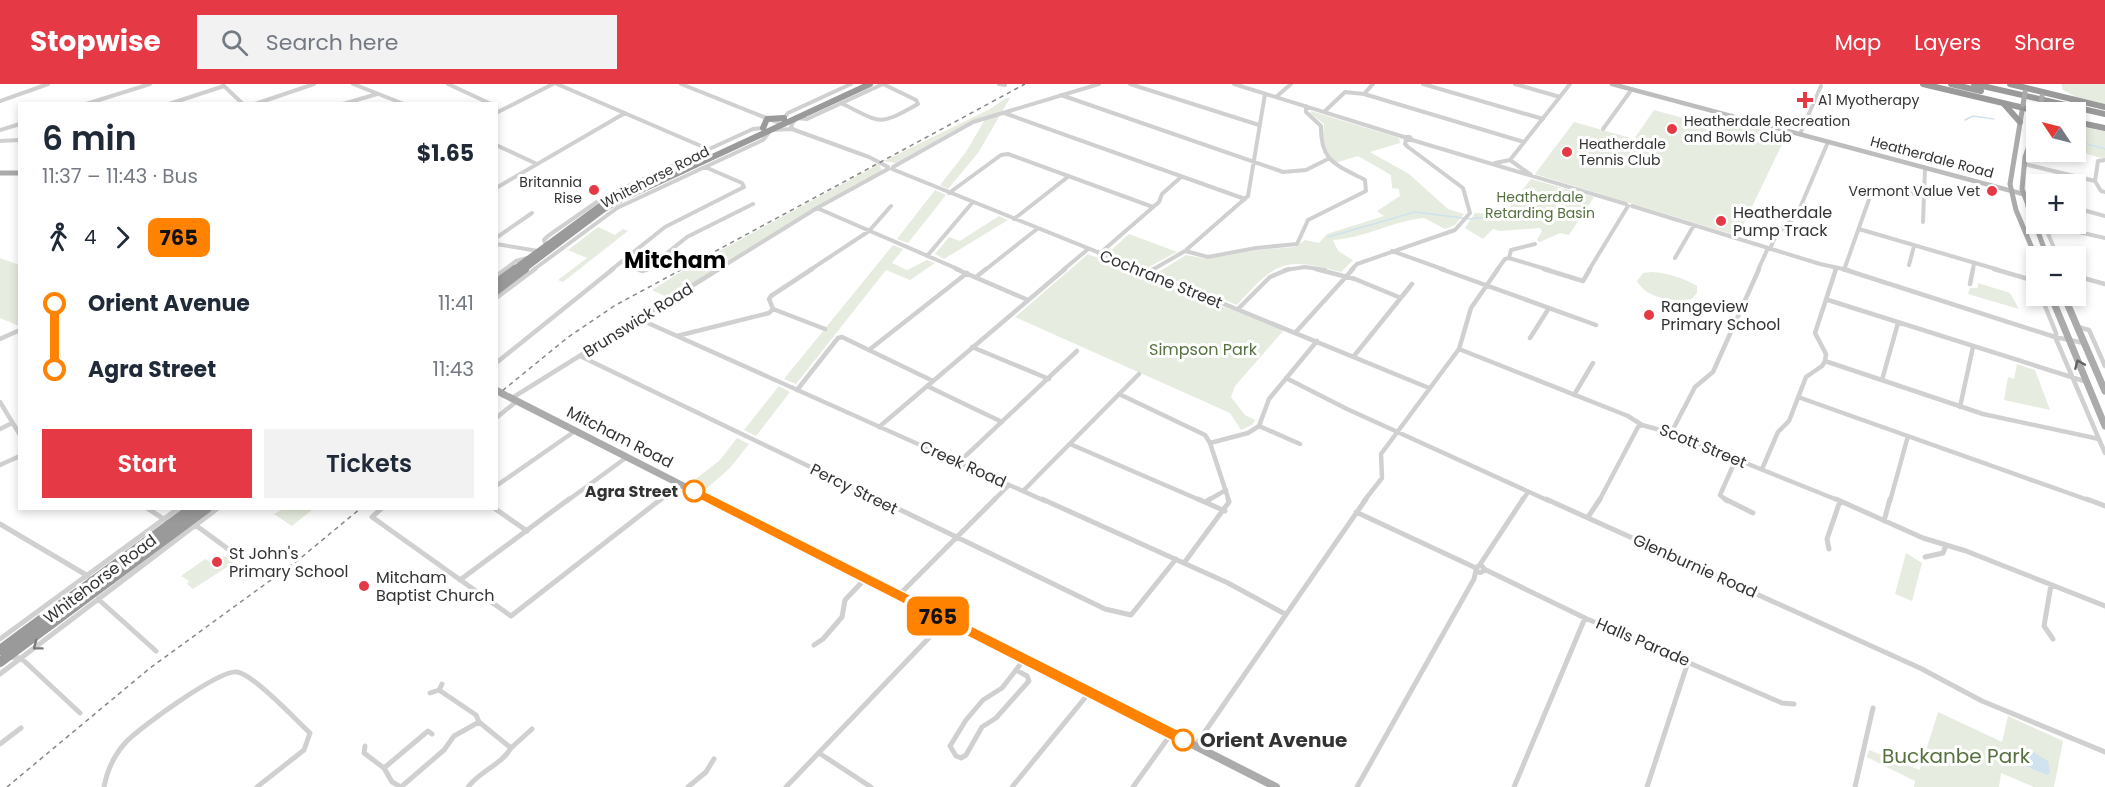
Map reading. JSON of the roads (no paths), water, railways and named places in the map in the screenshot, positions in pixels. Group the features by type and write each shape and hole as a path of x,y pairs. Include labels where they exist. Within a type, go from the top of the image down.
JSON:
{"highway":[{"name":"Whitehorse Road","path":"498,281 530,257 615,202 771,130 780,122 859,84"},
{"name":"Whitehorse Road","path":"498,289 544,250 614,197 762,128 796,118 870,84"},
{"path":"1923,84 2003,104 2026,107"},
{"path":"1951,84 2027,102"},
{"path":"1974,84 2105,114"},
{"path":"2010,84 2043,94 2062,96 2105,107"},
{"path":"2051,84 2062,96"},
{"path":"2003,104 2020,122"},
{"path":"2086,116 2105,120"},
{"path":"762,128 768,121 767,118 780,122"},
{"path":"2086,124 2105,128"},
{"name":"Whitehorse Road","path":"2,657 91,578 167,522 188,510"},
{"name":"Whitehorse Road","path":"2,657 95,596 193,523 205,510"}],"main road":[{"name":"Heatherdale Road","path":"1612,84 1989,185 2011,187 2023,194"},
{"path":"2042,102 2044,84"},
{"path":"2026,88 2011,187 2016,210 2031,246"},
{"path":"2026,158 2023,194 2026,203"},
{"path":"0,173 18,174"},
{"path":"2055,306 2105,426"},
{"path":"2069,306 2105,392"},
{"name":"Mitcham Road","path":"500,392 1276,787"}],"street":[{"path":"0,101 48,84"},
{"path":"92,102 147,84"},
{"path":"261,102 314,84"},
{"path":"353,84 399,102"},
{"path":"448,84 487,102"},
{"path":"540,84 547,87"},
{"path":"498,112 555,84 708,149"},
{"path":"681,84 767,118"},
{"name":"Whitehorse Road","path":"780,122 788,112 851,84"},
{"path":"841,104 878,121 889,120 917,106 916,100 883,84"},
{"name":"Whitehorse Road","path":"796,118 807,119 883,84"},
{"path":"999,84 1005,85"},
{"name":"Brunswick Road","path":"498,416 514,400 580,356 818,208 973,122 1099,84"},
{"path":"1130,84 1259,125"},
{"path":"1234,84 1405,139 1694,225 2055,337 2084,343"},
{"path":"1276,97 1291,84"},
{"path":"1364,94 1373,84"},
{"path":"1423,84 1543,119"},
{"path":"1515,84 1560,97"},
{"path":"1510,160 1570,84"},
{"path":"175,102 223,85 241,102"},
{"path":"1800,134 1821,86"},
{"path":"1604,129 1632,89"},
{"path":"1324,112 1345,92 1364,94 1524,142"},
{"path":"350,102 377,94"},
{"path":"1147,273 1185,251 1248,196 1265,94"},
{"path":"1061,95 1288,172 1306,170 1328,159"},
{"path":"1185,251 1209,257 1256,248 1297,244 1308,220 1366,190 1365,180 1338,167 1328,159 1319,142 1321,126 1306,112 1306,106"},
{"path":"498,107 505,109"},
{"path":"1004,112 1245,200"},
{"path":"498,187 625,113"},
{"path":"771,130 793,129 791,126 796,118"},
{"name":"Cochrane Street","path":"780,122 1087,250 1429,388"},
{"path":"0,130 18,125"},
{"name":"Whitehorse Road","path":"544,250 544,240 548,236 600,199 753,129 762,128"},
{"name":"Whitehorse Road","path":"498,297 617,208 766,138 771,130"},
{"path":"1295,333 1361,261 1455,230 1468,217 1470,213 1463,189 1408,147 1405,139"},
{"path":"0,141 18,140"},
{"path":"1671,434 1695,387 1713,372 1769,248 1776,235 1797,215 1828,142"},
{"path":"498,146 537,164"},
{"path":"949,192 1001,155 1008,154 1153,207"},
{"path":"1489,163 1510,160 1524,168 1532,177"},
{"path":"2105,160 2098,161 2096,181 2101,190 2105,192"},
{"path":"498,361 664,227 745,186 697,164"},
{"path":"2024,164 2096,181"},
{"path":"1923,222 1925,168"},
{"path":"1014,219 1069,176"},
{"path":"1099,254 1159,202 1162,194 1181,177"},
{"path":"1845,271 1872,191 1923,194"},
{"path":"927,256 972,202"},
{"path":"622,262 642,271 647,270 687,237 753,204"},
{"path":"825,329 773,309 769,299 869,231 891,206"},
{"path":"1195,746 1356,512 1382,478 1381,454 1459,349 1471,308 1505,259 1509,258 1583,281 1629,206"},
{"path":"818,208 1028,300"},
{"path":"2086,211 2105,216"},
{"path":"498,237 532,213"},
{"path":"1675,258 1694,225"},
{"path":"976,277 1037,229"},
{"path":"1859,229 2026,278"},
{"path":"2086,234 2105,238"},
{"path":"498,244 544,250"},
{"path":"1509,258 1509,252 1513,248 1536,244"},
{"path":"1909,265 1914,246"},
{"path":"879,427 1087,250"},
{"path":"1392,251 1596,325"},
{"name":"Whitehorse Road","path":"498,274 516,261 530,257"},
{"path":"1970,284 1974,263"},
{"path":"1238,309 1270,278 1284,270 1315,268 1401,298"},
{"path":"1762,470 1778,432 1789,421 1806,377 1822,366 1825,360 1826,354 1815,333 1837,270"},
{"path":"869,350 967,273"},
{"path":"2086,279 2105,284"},
{"path":"1354,356 1412,284"},
{"path":"1828,300 2087,382"},
{"path":"2045,306 2056,333 2055,337 2105,453"},
{"path":"1530,338 1549,308"},
{"path":"677,336 769,312 773,309"},
{"name":"Creek Road","path":"639,319 1176,559 1228,583 1285,614"},
{"path":"1882,380 1898,323"},
{"path":"2078,327 2089,330 2105,366"},
{"path":"0,339 18,331"},
{"path":"797,390 838,338 842,337 933,381"},
{"path":"1210,443 1248,433 1259,426 1269,399 1317,341"},
{"path":"972,347 1049,379"},
{"path":"1960,407 1973,347"},
{"name":"Scott Street","path":"1459,349 1628,416 1642,425 1671,434 1840,501 1903,530 2105,606"},
{"path":"958,463 1077,351"},
{"name":"Percy Street","path":"580,356 1105,609 1131,615 1176,559"},
{"path":"1825,360 1983,414 2099,439"},
{"path":"1574,395 1593,363"},
{"path":"1023,491 1139,374"},
{"name":"Glenburnie Road","path":"1286,378 1528,492 1920,668 1982,701 2105,752"},
{"path":"927,386 1002,422"},
{"path":"1119,394 1195,429 1205,435 1210,443 1229,502 1225,511 1184,563"},
{"path":"1798,397 2105,506"},
{"path":"0,402 18,432"},
{"path":"0,429 12,423"},
{"path":"1588,517 1594,511 1638,427 1642,425"},
{"path":"1259,426 1300,444"},
{"path":"498,485 575,431"},
{"path":"1884,520 1908,436"},
{"path":"1070,444 1207,501 1225,511"},
{"path":"0,465 18,457"},
{"path":"460,580 627,457"},
{"path":"1736,459 1720,495 1729,503 1753,513"},
{"path":"380,510 372,516 510,616 681,484"},
{"path":"898,596 1009,485"},
{"path":"1207,501 1227,490"},
{"path":"1357,787 1473,579 1528,492"},
{"path":"1829,549 1827,539 1840,501"},
{"path":"150,510 167,522"},
{"name":"Whitehorse Road","path":"167,522 177,510"},
{"name":"Whitehorse Road","path":"193,523 215,510"},
{"path":"497,510 527,531"},
{"name":"Halls Parade","path":"1356,512 1585,618 1782,703 1794,704"},
{"path":"193,523 236,554"},
{"path":"0,524 91,578"},
{"path":"1925,557 1943,554 1946,545"},
{"name":"Whitehorse Road","path":"0,639 91,578"},
{"path":"814,645 839,622 842,616 843,601 865,579"},
{"path":"2051,585 2044,626 2053,639"},
{"path":"95,596 156,651"},
{"name":"Whitehorse Road","path":"0,674 95,596"},
{"path":"1515,787 1585,618"},
{"path":"786,787 946,620"},
{"path":"2,657 21,658 80,713"},
{"path":"1016,670 1028,676 1029,681 996,718 982,727 966,755 961,758 956,756 950,746 966,720 990,694 1002,688 1024,659"},
{"path":"1647,787 1688,662"},
{"path":"105,787 105,780 131,736 215,678 234,672 243,673 250,678 309,733 304,750 257,787"},
{"path":"439,690 476,715 479,722 511,748"},
{"path":"1012,787 1089,693"},
{"path":"1855,787 1873,708"},
{"path":"366,746 364,753 384,768 392,782 401,787 444,750 454,736 479,722"},
{"path":"0,744 21,728"},
{"path":"468,787 476,776 506,757 511,748 532,729"},
{"path":"384,768 428,731 432,734"},
{"path":"1133,787 1171,734"},
{"path":"819,753 871,787"},
{"path":"688,787 706,772 714,759"}],"water":[{"path":"2024,751 2032,751 2048,761 2050,773 2047,775 2026,766 2021,755"}],"waterway":[{"path":"1965,120 1973,116 1994,119"},
{"path":"2086,144 2105,149"},
{"path":"1328,237 1415,212 1463,218"},
{"path":"1468,219 1520,214"}],"railway":[{"path":"498,394 567,338 614,306 1025,84"},
{"path":"7,787 150,668 297,561 359,510"}],"place":[{"name":"A1 Myotherapy","path":"1805,100"},
{"name":"Heatherdale Recreation and Bowls Club","path":"1672,129"},
{"name":"Heatherdale Tennis Club","path":"1567,152"},
{"name":"Britannia Rise","path":"594,190"},
{"name":"Vermont Value Vet","path":"1992,191"},
{"name":"Heatherdale Pump Track","path":"1721,221"},
{"name":"Rangeview Primary School","path":"1649,315"},
{"name":"Agra Street","path":"694,491"},
{"name":"St John's Primary School","path":"217,562"},
{"name":"Mitcham Baptist Church","path":"364,586"},
{"name":"Orient Avenue","path":"1183,740"}],"district":[{"name":"Mitcham","path":"675,260"}],"park label":[{"name":"Heatherdale Retarding Basin","path":"1540,206"},
{"name":"Simpson Park","path":"1203,349"},
{"name":"Buckanbe Park","path":"1956,756"}]}
